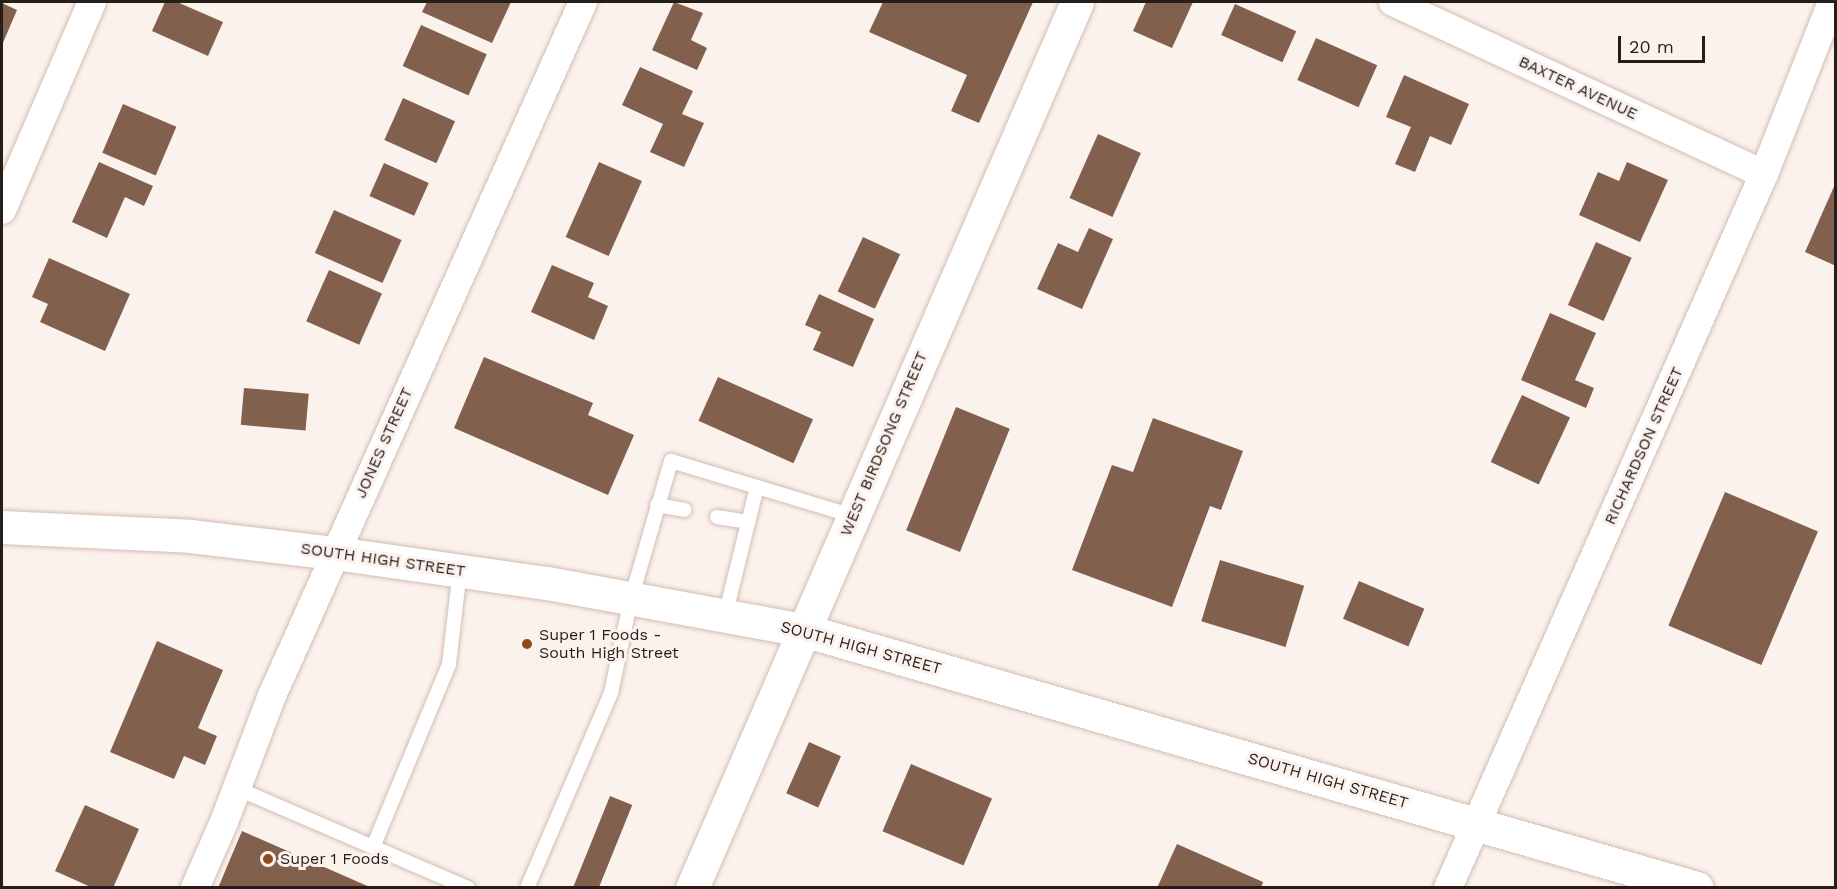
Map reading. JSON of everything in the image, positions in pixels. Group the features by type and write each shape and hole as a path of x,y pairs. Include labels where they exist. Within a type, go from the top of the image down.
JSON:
{"main road":[{"name":"WEST BIRDSONG STREET","path":"692,888 1077,2"},
{"name":"SOUTH HIGH STREET","path":"2,527 190,536 335,553 460,570 803,630 1696,888"}],"street":[{"path":"2,210 92,2"},
{"name":"JONES STREET","path":"195,888 271,698 583,2"},
{"name":"BAXTER AVENUE","path":"1393,2 1764,174"},
{"name":"RICHARDSON STREET","path":"1448,888 1764,174 1832,2"}],"lane":[{"path":"527,888 610,693 631,599 670,461 853,516"},
{"path":"725,616 758,487"},
{"path":"657,505 685,510"},
{"path":"717,516 748,522"},
{"path":"373,847 449,664 460,570"},
{"path":"236,788 468,888"}],"building":[{"path":"165,2 177,2 223,22 208,56 152,31"},
{"path":"427,2 511,2 492,43 422,12"},
{"path":"674,2 703,13 691,40 707,48 697,70 652,50"},
{"path":"883,2 1033,2 979,123 951,111 967,75 869,32"},
{"path":"1146,2 1193,2 1172,48 1133,31"},
{"path":"2,3 17,10 2,45"},
{"path":"1235,4 1296,31 1282,62 1221,35"},
{"path":"421,25 487,54 468,95 403,66"},
{"path":"1316,38 1377,65 1358,107 1297,80"},
{"path":"640,67 693,91 682,114 704,123 684,167 650,152 663,124 622,105"},
{"path":"1404,75 1469,104 1451,145 1430,136 1415,172 1395,164 1411,127 1386,117"},
{"path":"403,98 455,121 436,163 384,140"},
{"path":"123,104 176,127 156,175 102,153"},
{"path":"1098,134 1141,153 1112,217 1070,198"},
{"path":"99,162 153,186 144,206 125,197 107,238 72,222"},
{"path":"599,162 642,181 609,256 566,237"},
{"path":"1627,162 1668,180 1640,242 1579,215 1598,172 1619,181"},
{"path":"384,163 429,183 414,216 369,196"},
{"path":"1836,182 1836,266 1805,252"},
{"path":"334,210 402,240 382,283 315,253"},
{"path":"1089,228 1113,239 1082,309 1037,289 1058,243 1078,252"},
{"path":"863,237 900,254 875,309 838,291"},
{"path":"1596,242 1632,258 1604,321 1568,305"},
{"path":"49,258 130,294 105,351 40,322 48,304 32,297"},
{"path":"552,265 594,283 588,297 608,306 594,340 531,312"},
{"path":"329,270 382,294 359,345 306,321"},
{"path":"819,294 874,319 853,367 813,350 821,332 805,325"},
{"path":"1550,313 1596,333 1575,380 1594,388 1586,408 1521,380"},
{"path":"484,357 593,403 588,415 634,435 608,495 454,428"},
{"path":"718,377 813,419 793,463 698,421"},
{"path":"244,388 309,394 306,431 241,425"},
{"path":"1522,395 1570,417 1539,484 1491,462"},
{"path":"956,407 1010,429 960,552 906,530"},
{"path":"1153,418 1243,451 1221,510 1210,506 1172,607 1072,570 1112,465 1133,472"},
{"path":"1725,492 1818,531 1761,665 1668,625"},
{"path":"1220,560 1304,586 1285,647 1201,621"},
{"path":"1359,581 1424,609 1408,646 1343,619"},
{"path":"157,641 223,670 198,728 217,736 205,765 184,756 174,779 110,752"},
{"path":"809,742 841,756 818,807 786,793"},
{"path":"911,764 992,798 963,866 882,831"},
{"path":"610,796 632,805 599,888 573,888"},
{"path":"85,805 139,829 113,888 93,888 55,871"},
{"name":"Super 1 Foods","path":"242,831 372,888 218,888"},
{"path":"1177,844 1263,882 1261,888 1157,888"}],"place":[{"name":"Super 1 Foods - South High Street","path":"527,644"},
{"name":"Super 1 Foods","path":"268,859"}]}
